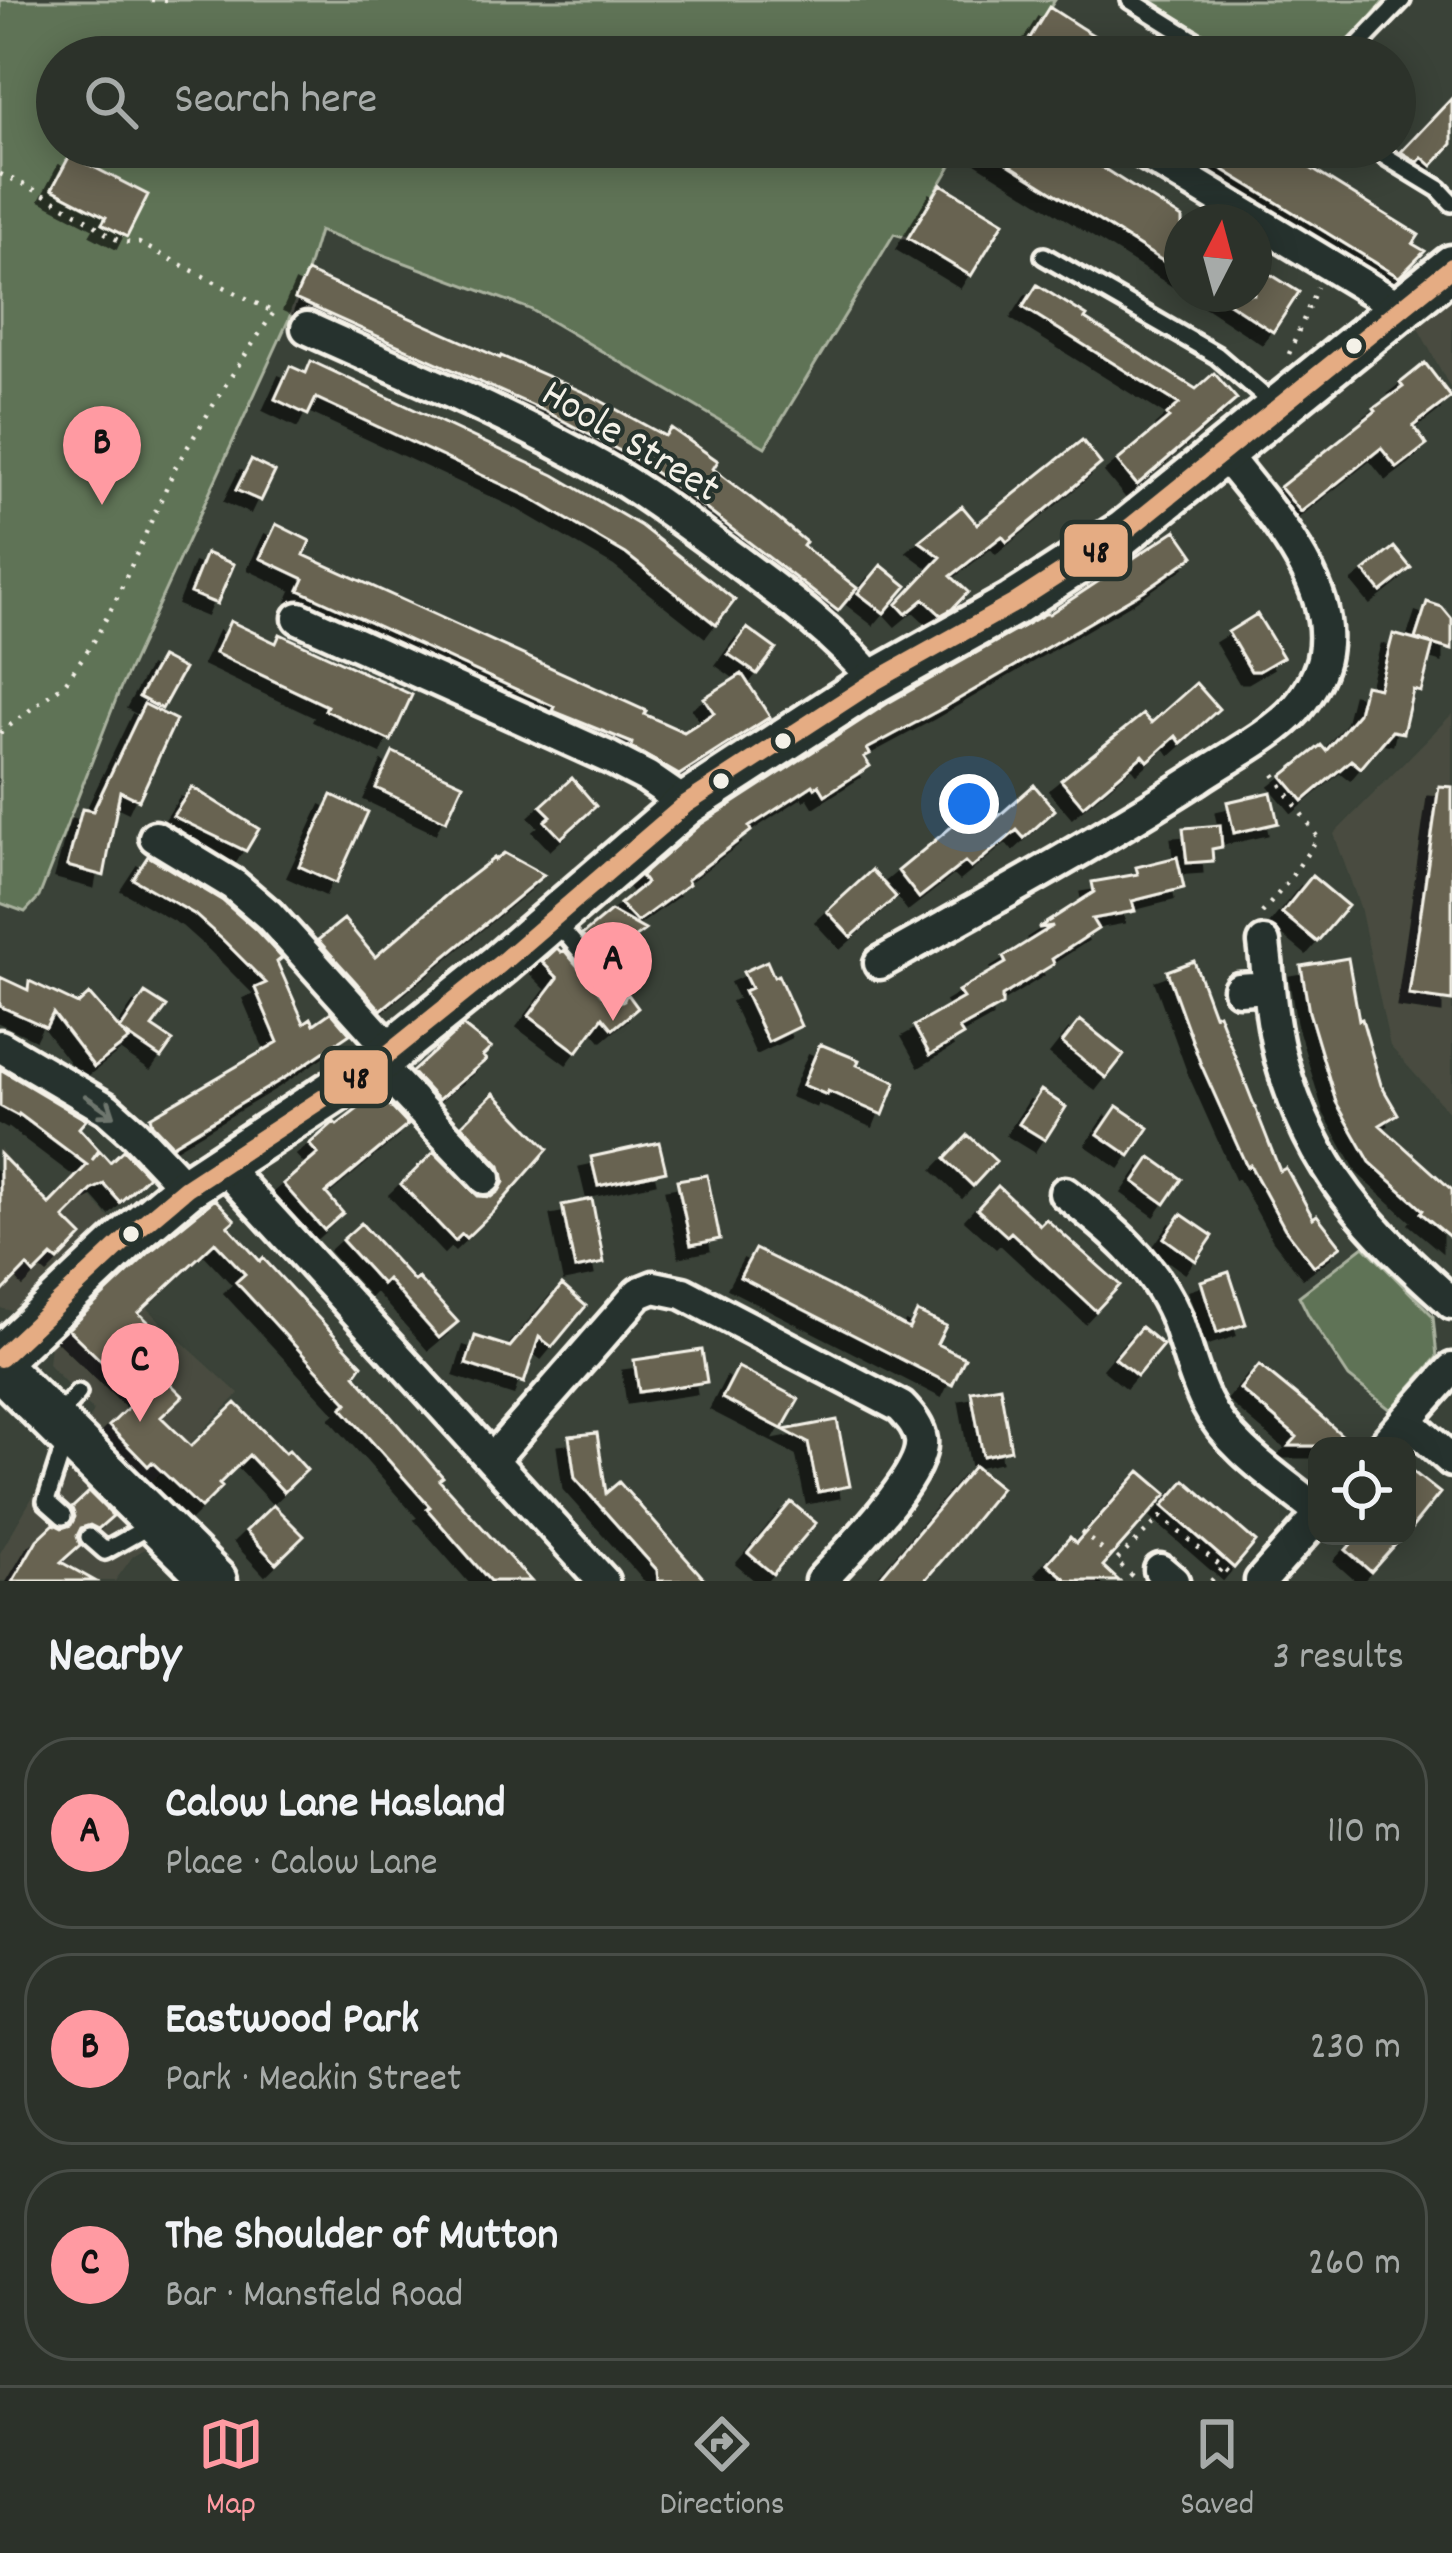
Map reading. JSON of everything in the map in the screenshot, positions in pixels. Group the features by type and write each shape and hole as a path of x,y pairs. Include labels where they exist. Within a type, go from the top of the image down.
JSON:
{"street":[{"path":"1169,168 1399,307"},
{"path":"0,1358 185,1188 385,1057 686,804 874,682 1013,604 1123,533 1452,267"},
{"name":"Hoole Street","path":"307,328 532,430 603,468 826,629 874,682"},
{"path":"880,963 920,957 1252,743 1293,712 1316,681 1325,651 1322,603 1290,539 1223,453"},
{"path":"299,617 610,758 686,804"},
{"path":"155,837 234,885 278,905 385,1057 485,1178"},
{"path":"1264,943 1254,988 1315,1144 1358,1213 1452,1303"},
{"path":"0,1046 107,1109 185,1188"},
{"path":"221,1164 603,1581"},
{"path":"1065,1193 1109,1212 1117,1234 1156,1279 1174,1313 1206,1403 1231,1437 1308,1506"},
{"path":"492,1460 639,1293 654,1287 682,1293 901,1407 914,1421 922,1442 918,1462 899,1492 821,1581"},
{"path":"0,1368 66,1416 156,1522 215,1581"},
{"path":"1391,1437 1452,1369"},
{"path":"1406,1420 1452,1461"},
{"path":"1261,1581 1308,1525"}],"lane":[{"path":"1130,0 1187,36"},
{"path":"1367,36 1402,0"},
{"path":"1404,168 1452,203"},
{"path":"1044,256 1286,399"},
{"path":"553,918 615,992"},
{"path":"63,1516 46,1501 66,1416"},
{"path":"89,1537 105,1551 156,1522"}],"path":[{"path":"152,0 169,0"},
{"path":"0,173 79,214 105,236 124,244 139,243 307,328"},
{"path":"1286,399 1282,369 1327,264"},
{"path":"0,733 65,683 84,655 115,602 176,466 274,312"},
{"path":"1252,743 1318,838 1288,884 1257,918 1264,943"},
{"path":"1081,1532 1115,1561"},
{"path":"1211,1581 1222,1568"}],"shaded area":[{"path":"1452,298 1452,391 1418,328"},
{"path":"1452,714 1452,1116 1390,1046 1360,907 1334,834"},
{"path":"0,1148 49,1203 74,1178 112,1221 19,1313 0,1308"},
{"path":"116,1276 239,1394 119,1515 148,1547 133,1556 115,1581 0,1581 0,1553 46,1474 49,1440 71,1461 93,1411 48,1364 50,1344"}],"green space":[{"path":"0,0 1055,0 1031,36 36,36 36,168 950,168 908,238 894,234 765,447 530,309 319,231 288,321 120,689 39,897 25,912 0,903"},
{"path":"1148,0 1385,0 1355,36 1207,36"},
{"path":"1364,1246 1433,1316 1437,1357 1391,1410 1349,1377 1299,1296"}],"building":[{"path":"1049,7 1095,36 1031,36"},
{"path":"1452,98 1452,144 1432,166 1422,157 1416,161 1416,136"},
{"path":"63,168 95,168 148,195 127,237 102,224 106,217 52,189"},
{"path":"1014,168 1103,168 1164,207 1164,262"},
{"path":"1220,168 1310,168 1419,235 1413,244 1425,251 1399,277"},
{"path":"941,184 1004,222 971,276 908,238"},
{"path":"307,272 590,395 665,436 671,428 718,461 713,469 857,588 838,611 637,460 545,411 295,299"},
{"path":"1272,275 1299,292 1273,332 1242,312 1272,312"},
{"path":"1037,285 1196,389 1214,373 1237,399 1137,485 1117,461 1179,404 1023,307"},
{"path":"311,361 554,475 641,526 735,600 716,625 626,554 529,497 316,398 308,415 275,399 290,366 306,373"},
{"path":"1425,363 1451,397 1413,426 1427,445 1397,468 1381,448 1301,512 1280,487 1376,411"},
{"path":"1082,440 1101,464 1007,542 1002,536 951,576 968,592 952,609 941,615 924,599 906,614 897,604 941,557 919,541 962,506 977,524"},
{"path":"251,460 275,472 261,501 236,490"},
{"path":"276,524 310,541 304,555 684,732 714,713 704,698 742,674 770,717 679,775 631,747 632,743 553,711 555,707 299,590 304,579 260,558"},
{"path":"1176,530 1194,556 1145,590 867,749 870,754 864,757 870,766 825,795 819,785 813,785 749,827 751,831 687,880 689,884 637,922 620,904 646,883 641,876 701,824 888,703 1049,614"},
{"path":"1394,547 1411,568 1381,592 1364,571"},
{"path":"206,553 234,564 217,604 190,593"},
{"path":"881,565 907,586 884,613 858,593"},
{"path":"1427,602 1442,607 1452,619 1452,650 1415,639"},
{"path":"1257,614 1283,657 1251,671 1228,632"},
{"path":"230,621 276,643 280,634 412,695 391,741 215,653"},
{"path":"747,628 776,649 757,674 728,654"},
{"path":"1393,634 1433,645 1421,692 1413,690 1403,733 1392,731 1361,768 1351,760 1303,801 1282,776 1321,745 1326,751 1358,713 1365,685 1379,688"},
{"path":"161,657 184,669 162,709 139,697"},
{"path":"1196,683 1219,709 1181,743 1176,736 1148,761 1143,755 1083,806 1061,780 1143,714 1151,723"},
{"path":"144,704 176,720 139,800 120,791 104,876 67,866 82,809 93,811"},
{"path":"393,752 463,784 446,821 376,788"},
{"path":"572,778 596,806 561,838 545,821 551,816 541,806"},
{"path":"1034,785 1055,810 1024,838 1017,830 971,868 965,862 919,898 898,871 979,804 993,821"},
{"path":"1439,786 1452,787 1452,1001 1409,995"},
{"path":"192,787 259,829 246,851 173,816"},
{"path":"1271,792 1278,823 1234,833 1227,802"},
{"path":"332,795 368,812 336,883 299,866"},
{"path":"1220,825 1222,847 1212,849 1213,861 1187,863 1183,828"},
{"path":"504,853 544,875 381,1010 318,940 344,919 375,957"},
{"path":"148,856 223,901 255,929 282,958 277,962 304,1023 311,1018 314,1024 331,1012 350,1034 172,1145 150,1117 278,1042 255,988 266,983 194,914 133,879"},
{"path":"1177,857 1184,888 1132,901 1135,911 1092,919 1098,929 1002,996 1002,1005 959,1029 963,1035 930,1055 914,1026 963,998 958,991 1006,963 1003,957 1053,926 1038,928 1094,892 1092,882 1138,874 1136,867"},
{"path":"872,870 896,897 851,937 827,911"},
{"path":"1312,876 1348,906 1317,942 1282,913"},
{"path":"611,911 645,930 631,940 636,947 610,968 582,935"},
{"path":"557,948 564,950 607,1001 618,1003 627,993 638,1008 613,1029 603,1017 577,1052 529,1016 558,978 542,962"},
{"path":"1348,958 1359,1020 1381,1085 1398,1114 1380,1125 1452,1190 1452,1239 1370,1162 1336,1102 1309,1012 1301,966"},
{"path":"767,961 801,1026 768,1042 744,991 751,988 743,972"},
{"path":"1194,961 1280,1171 1286,1168 1313,1218 1317,1215 1341,1246 1314,1266 1285,1229 1250,1165 1247,1167 1200,1062 1167,971"},
{"path":"0,977 28,990 29,981 78,1004 89,994 129,1040 94,1067 53,1013 46,1027 0,1006"},
{"path":"145,993 167,1007 152,1027 173,1041 161,1058 120,1030"},
{"path":"1080,1020 1124,1055 1106,1078 1062,1043"},
{"path":"463,1026 491,1048 483,1056 486,1060 438,1100 412,1072"},
{"path":"820,1044 896,1082 883,1115 803,1085"},
{"path":"0,1069 86,1120 79,1128 99,1150 92,1160 100,1151 110,1162 123,1150 148,1176 120,1202 104,1184 92,1190 64,1218 82,1236 58,1261 52,1256 34,1274 27,1266 0,1294 0,1154 49,1204 87,1165 19,1114 0,1106"},
{"path":"1041,1090 1066,1107 1045,1140 1019,1124"},
{"path":"378,1093 408,1125 326,1193 343,1213 324,1230 283,1184 318,1154 309,1144"},
{"path":"494,1093 548,1149 493,1212 466,1238 462,1234 455,1241 401,1184 434,1152 478,1196 491,1197 499,1191 504,1182 500,1166 462,1125"},
{"path":"1117,1106 1149,1128 1130,1156 1098,1134"},
{"path":"968,1135 996,1161 973,1186 945,1159"},
{"path":"659,1142 666,1171 598,1186 591,1157"},
{"path":"1151,1157 1182,1179 1165,1204 1134,1182"},
{"path":"707,1175 720,1239 691,1245 677,1180"},
{"path":"998,1186 1040,1225 1046,1219 1120,1285 1096,1311 1011,1232 1007,1236 977,1209"},
{"path":"215,1199 235,1220 228,1226 362,1365 355,1375 443,1477 439,1480 531,1581 490,1581 342,1408 348,1403 236,1282 245,1274 215,1242 139,1313 164,1337 144,1358 183,1396 161,1417 191,1446 236,1403 307,1470 284,1492 249,1455 201,1508 152,1462 148,1466 109,1426 139,1397 68,1329"},
{"path":"592,1199 604,1263 575,1269 562,1205"},
{"path":"1181,1214 1213,1236 1196,1261 1164,1238"},
{"path":"361,1223 458,1322 439,1338 387,1279 382,1284 342,1240"},
{"path":"755,1249 909,1329 917,1312 946,1326 937,1344 965,1358 952,1385 740,1277"},
{"path":"1229,1272 1246,1324 1217,1333 1201,1281"},
{"path":"562,1285 586,1306 552,1347 539,1337 524,1383 466,1364 475,1336 510,1347"},
{"path":"1141,1327 1163,1345 1137,1376 1115,1358"},
{"path":"702,1350 707,1382 639,1392 634,1360"},
{"path":"1259,1365 1344,1437 1308,1437 1308,1446 1289,1446 1297,1437 1240,1389"},
{"path":"738,1367 799,1399 782,1429 722,1398"},
{"path":"1000,1386 1011,1450 983,1456 971,1391"},
{"path":"837,1420 850,1486 818,1492 808,1443 784,1430"},
{"path":"597,1433 606,1493 619,1482 706,1581 658,1581 657,1570 575,1478 569,1436"},
{"path":"974,1466 1001,1488 949,1552 924,1581 877,1581"},
{"path":"1140,1471 1167,1494 1103,1566 1119,1581 1068,1581 1047,1563 1070,1537 1076,1543"},
{"path":"1416,1474 1440,1493 1416,1523"},
{"path":"1185,1480 1256,1542 1234,1568 1163,1506"},
{"path":"89,1492 113,1516 98,1529 81,1528 80,1545 61,1562 95,1581 13,1581 37,1540 54,1524 71,1525 72,1508"},
{"path":"791,1502 816,1523 773,1574 748,1553"},
{"path":"273,1505 304,1536 276,1563 246,1531"},
{"path":"1351,1545 1395,1545 1371,1572 1346,1550"}],"transit line":[{"name":"48","path":"0,1358 186,1188 377,1063 686,804 875,681 1013,604 1123,533 1452,267"}],"place":[{"name":"Eastwood Park","path":"102,505"},
{"name":"Calow Lane Hasland","path":"613,1021"},
{"name":"The Shoulder of Mutton","path":"140,1422"}]}
